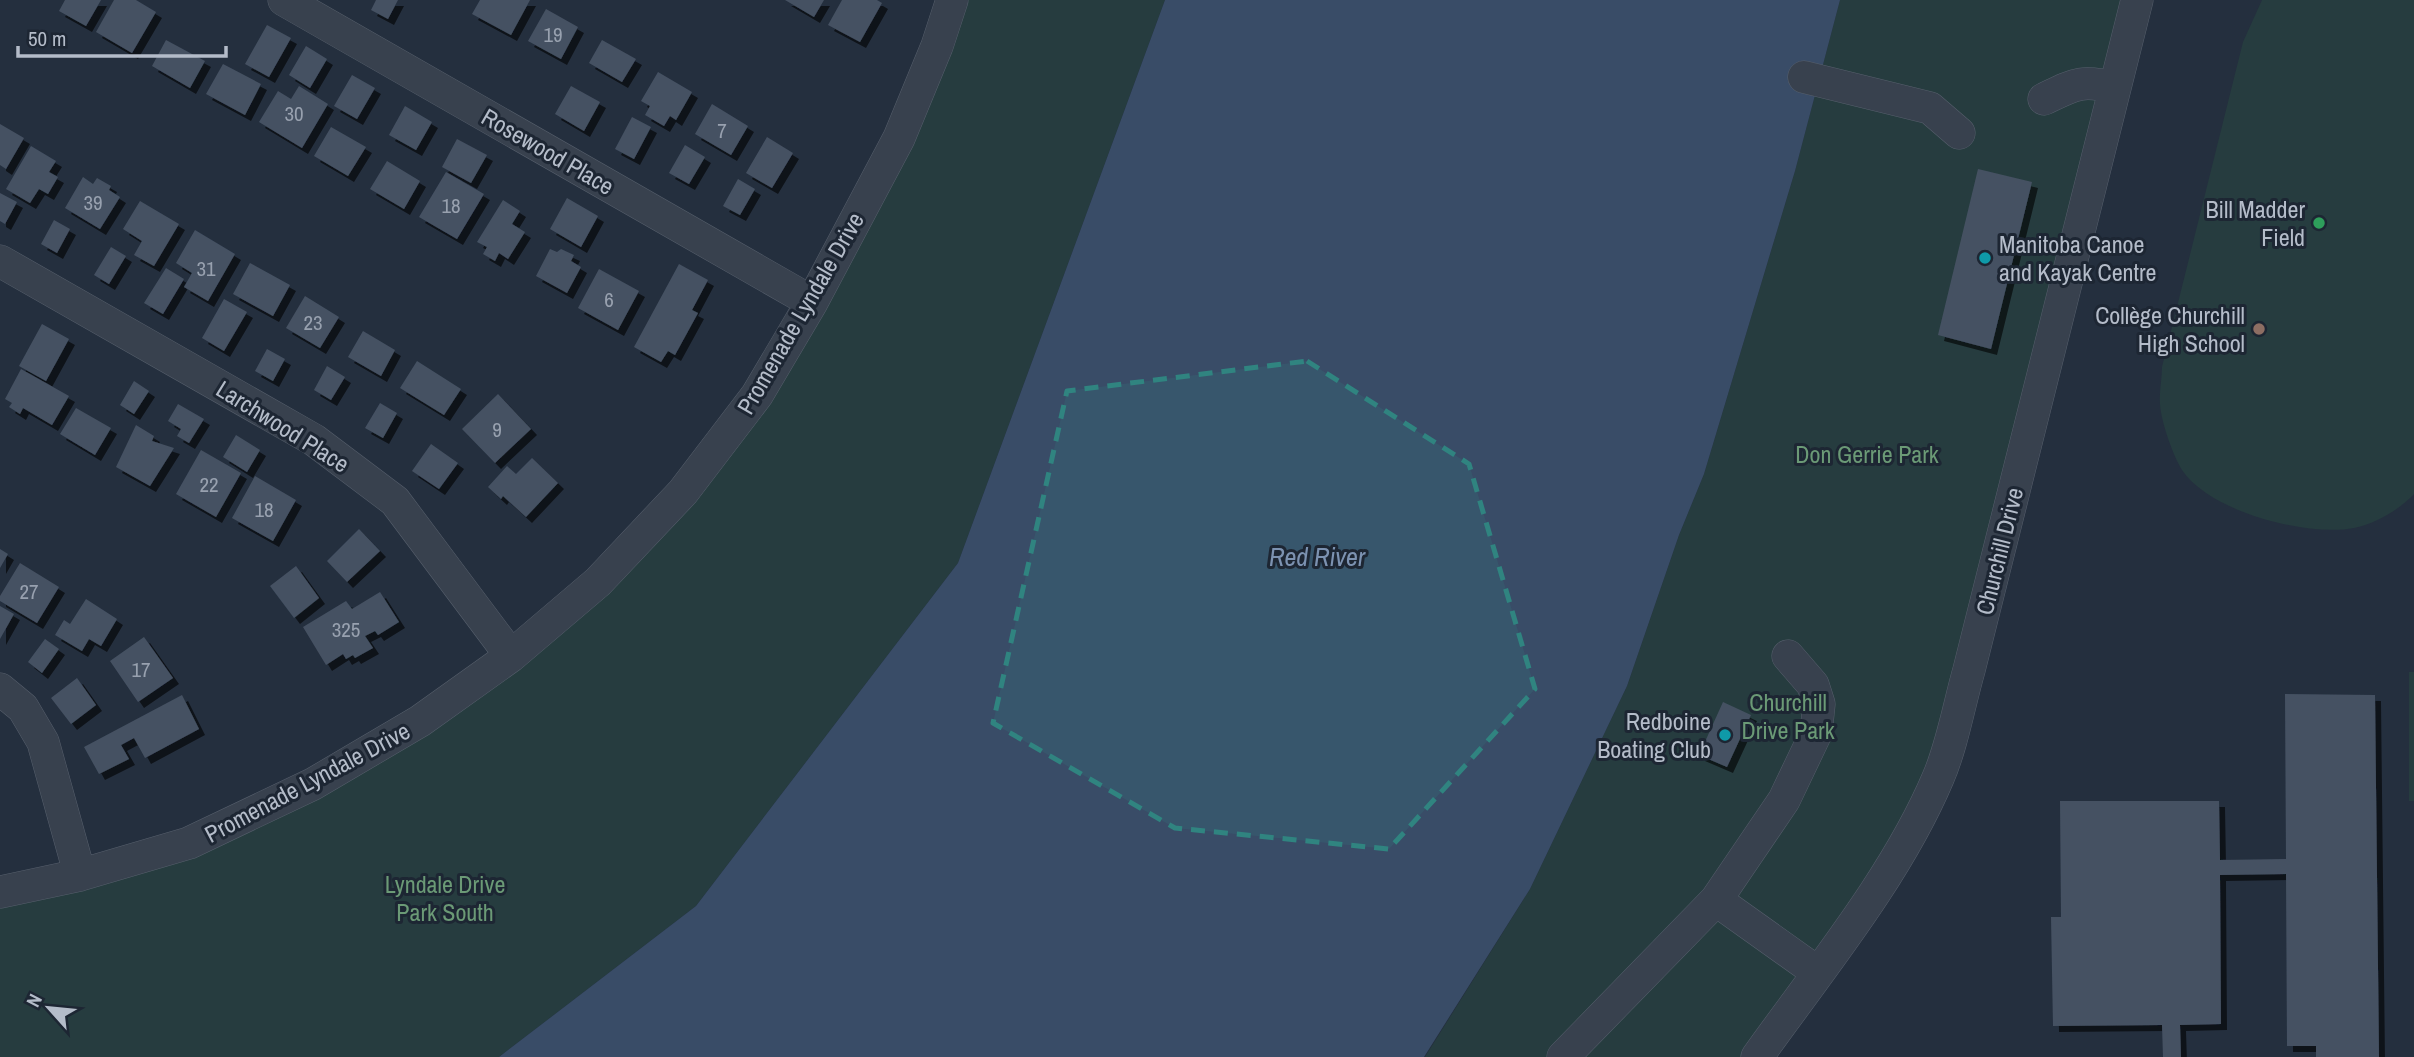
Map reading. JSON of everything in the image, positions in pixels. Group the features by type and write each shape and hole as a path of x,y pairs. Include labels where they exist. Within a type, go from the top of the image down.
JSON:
{"street":[{"name":"Rosewood Place","path":"284,0 812,302"},
{"name":"Promenade Lyndale Drive","path":"0,892 80,875 189,843 313,784 420,721 511,656 598,582 683,492 757,396 812,302 899,138 937,46 952,0"},
{"name":"Churchill Drive","path":"1757,1057 1881,882 1914,828 1939,776 1973,657 2137,0"},
{"path":"1804,77 1930,108 1959,133"},
{"path":"2045,99 2070,86 2091,82 2115,89"},
{"name":"Larchwood Place","path":"0,261 314,440 395,501 511,656"},
{"path":"1563,1057 1716,900 1784,800 1816,733 1819,704 1813,685 1788,656"},
{"path":"0,689 23,708 43,742 80,875"},
{"path":"1716,900 1817,972"}],"highlighted area":[{"path":"1307,361 1469,464 1535,689 1389,849 1175,828 993,723 1067,391"}],"green space":[{"name":"Lyndale Drive Park South","path":"959,0 1165,0 958,563 696,906 499,1057 0,1057 0,902 313,791 687,499"},
{"name":"Churchill Drive Park","path":"1840,0 2137,0 1939,776 1757,1057 1425,1057 1530,889 1627,686 1679,535 1704,474 1795,171"},
{"name":"Bill Madder Field","path":"2262,0 2414,0 2414,494 2386,516 2354,528 2311,529 2286,525 2236,509 2214,498 2182,470 2168,438 2161,411 2162,367 2243,42"},
{"path":"2409,672 2414,672 2414,801 2409,801"}],"water":[{"name":"Red River","path":"1165,0 1840,0 1795,171 1704,474 1679,535 1627,686 1530,889 1424,1057 499,1057 696,906 958,563"}],"building":[{"path":"65,0 101,0 86,26 59,11"},
{"path":"114,0 136,0 156,12 132,53 96,32"},
{"path":"376,0 398,0 388,19 371,10"},
{"path":"480,0 530,0 511,35 472,14"},
{"path":"785,0 824,0 814,17"},
{"path":"842,0 877,0 882,3 860,42 828,25"},
{"path":"546,9 578,27 561,59 528,41"},
{"path":"267,25 291,38 269,77 245,64"},
{"path":"166,40 205,61 190,88 152,66"},
{"path":"602,40 636,59 622,82 589,63"},
{"path":"306,46 327,59 310,88 289,75"},
{"path":"223,64 261,84 245,115 206,94"},
{"path":"658,72 692,92 676,120 670,116 664,126 645,115 650,106 641,101"},
{"path":"352,75 375,88 357,119 334,106"},
{"path":"299,86 328,104 302,148 259,122 278,91 291,99"},
{"path":"571,86 600,102 584,131 555,114"},
{"path":"712,104 748,126 731,155 695,134"},
{"path":"405,106 432,122 416,150 389,135"},
{"path":"632,117 651,127 634,159 615,149"},
{"path":"0,124 24,138 6,169 0,165"},
{"path":"331,127 366,147 348,176 314,156"},
{"path":"767,137 793,153 772,188 746,173"},
{"path":"457,139 487,155 471,183 442,167"},
{"path":"685,145 705,157 689,184 669,173"},
{"path":"31,146 56,161 49,172 58,177 48,194 39,189 30,203 6,189"},
{"path":"387,161 420,181 404,209 370,189"},
{"name":"Manitoba Canoe and Kayak Centre","path":"1978,169 2032,182 1991,349 1938,335"},
{"path":"446,172 484,194 457,239 419,217"},
{"path":"83,177 93,184 97,178 111,186 109,190 120,197 100,229 65,208"},
{"path":"738,179 755,189 740,215 723,206"},
{"path":"0,193 17,202 5,224 0,221"},
{"path":"567,198 598,216 581,247 550,229"},
{"path":"503,200 520,211 512,224 525,232 508,259 499,253 495,261 483,254 487,247 477,242"},
{"path":"140,201 179,224 154,266 134,255 142,241 123,229"},
{"path":"54,220 70,229 57,253 41,244"},
{"path":"195,230 235,254 208,301 184,287 192,273 176,263"},
{"path":"111,247 126,256 109,284 94,275"},
{"path":"550,249 557,252 561,249 574,255 571,261 581,267 567,293 536,276"},
{"path":"250,263 290,285 273,316 233,294"},
{"path":"679,264 708,280 692,310 698,313 675,355 668,351 661,362 634,347"},
{"path":"166,268 184,279 163,314 144,303"},
{"path":"599,269 639,291 618,330 578,308"},
{"path":"305,296 339,317 320,348 286,328"},
{"path":"224,299 247,312 224,351 202,338"},
{"path":"42,324 69,339 46,381 19,366"},
{"path":"363,331 395,350 381,376 348,357"},
{"path":"267,349 285,359 273,381 255,371"},
{"path":"417,361 461,389 444,415 400,388"},
{"path":"327,366 345,377 331,400 314,390"},
{"path":"21,369 69,396 52,425 23,408 20,414 9,407 12,403 5,399"},
{"path":"134,381 149,391 134,414 120,405"},
{"path":"498,394 531,429 495,463 462,429"},
{"path":"380,403 397,413 383,438 365,428"},
{"path":"178,404 204,419 189,443 177,436 181,429 168,421"},
{"path":"76,408 111,428 95,455 60,434"},
{"path":"136,425 154,436 152,441 174,448 150,486 116,467"},
{"path":"236,435 260,450 247,472 223,457"},
{"path":"431,444 458,463 439,489 412,471"},
{"path":"201,450 241,473 216,517 176,494"},
{"path":"532,458 558,483 526,517 503,496 501,499 488,487 507,466 516,474"},
{"path":"255,476 296,500 273,541 232,518"},
{"path":"359,529 380,551 347,582 327,561"},
{"path":"0,549 8,554 0,568"},
{"path":"20,563 59,587 37,623 0,601 0,596"},
{"path":"296,566 319,598 294,618 270,586"},
{"path":"380,592 399,622 378,635 375,631 365,636 373,648 355,658 353,655 346,659 343,654 326,665 303,627 346,601 352,609"},
{"path":"86,599 117,619 101,646 89,639 82,651 55,635 64,620 70,624"},
{"path":"0,606 14,614 0,639"},
{"path":"144,637 173,678 138,702 110,661"},
{"path":"45,639 59,649 42,673 28,662"},
{"path":"77,678 96,705 71,724 51,698"},
{"path":"2285,694 2375,695 2379,1057 2316,1057 2316,1046 2287,1046 2286,874 2220,875 2221,1024 2180,1025 2181,1057 2163,1057 2162,1025 2053,1026 2051,917 2061,917 2060,801 2219,801 2220,860 2286,859"},
{"path":"182,695 199,729 145,758 134,738 121,745 129,759 99,774 84,747"},
{"name":"Redboine Boating Club","path":"1723,702 1751,715 1727,767 1699,755"}],"place":[{"name":"Bill Madder Field","path":"2319,223"},
{"name":"Manitoba Canoe and Kayak Centre","path":"1985,258"},
{"name":"Collège Churchill High School","path":"2259,329"},
{"name":"Redboine Boating Club","path":"1725,735"}],"park label":[{"name":"Don Gerrie Park","path":"1867,454"}]}
